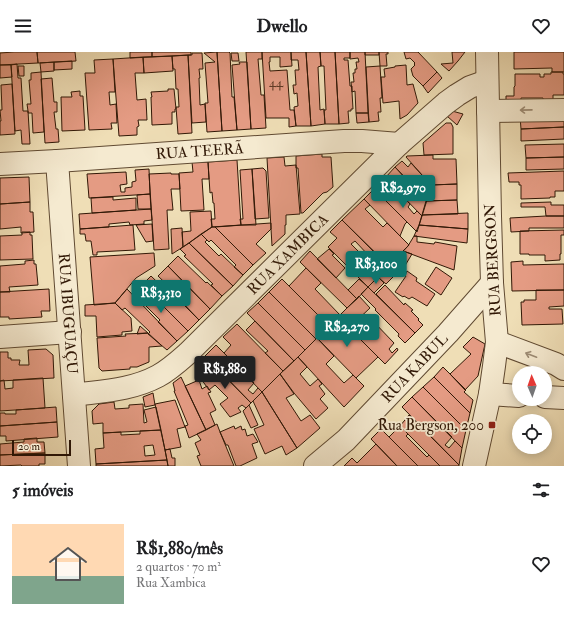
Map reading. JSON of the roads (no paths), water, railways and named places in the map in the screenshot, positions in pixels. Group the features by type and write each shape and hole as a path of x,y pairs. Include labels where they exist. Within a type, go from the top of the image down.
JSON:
{"street":[{"name":"RUA BERGSON","path":"474,466 490,394 497,342 492,283 487,52"},
{"name":"RUA XAMBICA","path":"74,395 134,386 160,375 173,366 188,353 399,144 457,95 470,87 487,81"},
{"path":"488,111 564,110"},
{"name":"RUA TEERÃ","path":"0,164 344,142 399,144"},
{"name":"RUA IBUGUAÇU","path":"57,161 79,466"},
{"name":"RUA KABUL","path":"315,466 346,440 448,333 492,283"},
{"path":"0,337 70,332"},
{"path":"497,342 556,364 564,369"},
{"path":"490,394 512,396"},
{"path":"552,397 564,398"}],"place":[{"name":"Rua Bergson, 200","path":"492,425"}]}
